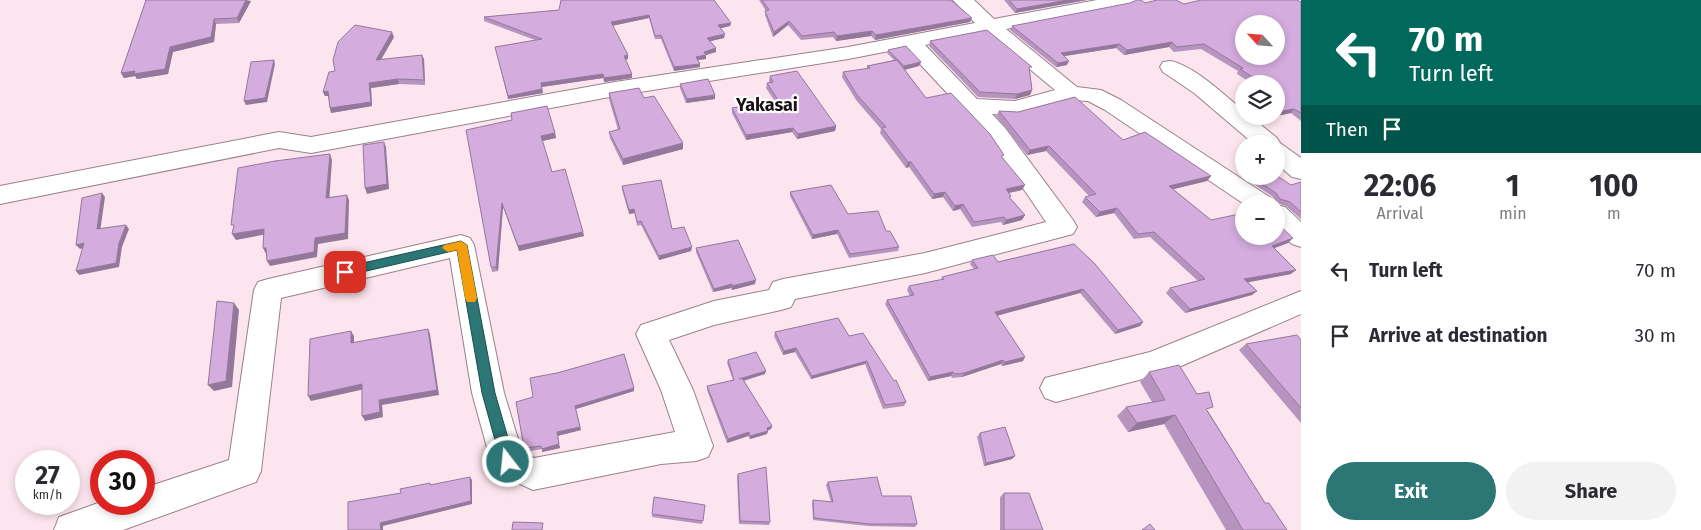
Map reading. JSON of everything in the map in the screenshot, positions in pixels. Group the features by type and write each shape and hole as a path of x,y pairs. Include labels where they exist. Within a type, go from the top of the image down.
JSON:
{"street":[{"path":"962,0 990,26 1071,93"},
{"path":"0,195 280,140 311,145 615,89 848,53 1127,0"},
{"path":"72,530 244,471 268,290 461,245 488,393 508,462 533,474 661,449 696,446 677,390 651,334 714,313 781,299 783,290 925,263 1064,227 997,134 910,41"},
{"path":"1171,68 1202,88 1258,135"},
{"path":"971,106 1015,108 1071,93 1094,95 1113,105 1248,195"},
{"path":"1285,158 1301,171"},
{"path":"1285,222 1301,237"},
{"path":"1056,388 1154,364 1301,302"}],"building":[{"path":"146,0 246,0 237,18 214,19 211,37 170,47 165,69 134,74 135,71 121,73"},
{"path":"561,0 714,0 731,23 718,25 725,34 707,38 716,48 704,52 706,55 696,57 700,64 674,67 661,35 655,36 649,15 611,22 628,55 624,56 632,74 604,78 603,74 541,83 542,89 508,96 495,47 542,39 484,17 559,10"},
{"path":"762,0 951,0 972,18 876,35 872,31 837,36 834,32 802,36 789,21 774,32 765,11 769,10"},
{"path":"1009,0 1068,0 1017,9"},
{"path":"1137,0 1145,3 1157,0 1176,0 1184,4 1201,0 1297,0 1301,2 1301,113 1294,109 1285,110 1285,75 1250,75 1240,69 1243,68 1238,65 1285,65 1285,15 1235,15 1235,63 1204,44 1177,47 1172,42 1127,50 1119,44 1061,53 1069,61 1058,63 1012,26 1130,3"},
{"path":"355,25 392,32 376,60 422,55 424,80 398,79 369,83 371,102 330,108 328,91 323,92 329,72 335,71 333,60 338,42"},
{"path":"987,30 1032,67 1029,67 1032,90 1017,94 980,92 930,41"},
{"path":"906,46 921,62 904,66 888,50"},
{"path":"274,60 265,98 244,101 251,62"},
{"path":"897,60 926,98 951,93 990,134 1004,155 1001,156 1025,185 1006,189 1011,196 1009,197 1025,215 1006,220 1004,217 974,222 963,204 955,206 945,192 934,194 911,162 908,162 882,128 886,127 857,95 843,72 870,68 867,66"},
{"path":"797,71 836,126 798,134 793,128 746,135 732,108 778,100 767,83 773,82 770,76"},
{"path":"708,79 715,95 687,99 680,84"},
{"path":"639,88 644,98 654,96 683,143 623,159 609,132 620,129 609,93"},
{"path":"1075,97 1123,140 1145,132 1211,176 1169,186 1211,220 1235,215 1235,245 1275,245 1272,246 1296,270 1244,279 1257,291 1190,309 1170,288 1205,279 1154,232 1138,234 1117,208 1100,212 1085,197 1096,194 1049,146 1030,150 999,111 1018,112"},
{"path":"547,106 555,133 541,136 552,172 565,169 583,232 518,246 502,203 496,267 491,267 466,130 512,120 511,113"},
{"path":"384,142 387,184 365,188 363,145"},
{"path":"330,154 326,198 347,195 345,233 315,238 314,252 267,261 266,248 263,248 264,229 232,234 234,225 231,225 238,168"},
{"path":"661,180 672,229 684,227 692,247 659,256 641,221 637,222 634,209 629,210 622,186"},
{"path":"1285,181 1291,185 1301,182 1301,212 1290,202 1285,200 1285,195 1277,195 1264,185 1285,185"},
{"path":"831,185 848,214 878,211 886,231 890,231 899,247 850,254 838,230 813,235 790,192"},
{"path":"102,193 97,229 126,225 119,243 116,263 76,271 84,243 76,245 82,198"},
{"path":"1285,230 1293,238 1285,241"},
{"path":"738,240 756,280 714,289 696,248"},
{"path":"1074,244 1095,264 1143,322 1118,330 1083,289 995,312 1025,357 1005,362 1003,360 964,373 955,374 953,372 930,377 887,300 914,295 909,286 944,279 942,277 978,268 972,260 993,255 998,262"},
{"path":"217,301 234,303 226,381 208,385"},
{"path":"838,318 849,336 863,333 894,381 896,380 906,402 885,405 867,361 812,376 796,348 784,351 775,332"},
{"path":"428,329 437,390 379,400 380,412 362,416 362,384 308,396 310,339 351,331 351,343"},
{"path":"1297,335 1301,340 1301,408 1246,344"},
{"path":"756,352 766,371 742,378 772,426 767,428 768,431 750,436 749,432 728,439 707,386 734,380 728,360"},
{"path":"624,354 634,388 575,406 580,427 557,432 559,444 542,449 541,446 524,448 516,402 533,397 530,378 557,373"},
{"path":"1179,365 1197,394 1209,392 1213,407 1206,409 1265,503 1269,503 1287,530 1243,530 1175,415 1137,423 1126,407 1165,400 1149,372"},
{"path":"1005,427 1015,456 986,463 980,433"},
{"path":"766,467 770,522 740,521 738,474"},
{"path":"470,477 471,501 380,523 381,530 348,530 348,502 401,493 400,489"},
{"path":"877,477 882,496 911,496 917,524 870,524 814,518 813,500 833,502 828,482"},
{"path":"1004,493 1029,493 1043,530 1004,530"},
{"path":"654,497 705,505 703,521 652,514"},
{"path":"513,522 543,523 542,530 512,530"},
{"path":"1150,524 1155,530 1142,530"}],"slow traffic":[{"path":"448,248 461,245 471,298"}],"district":[{"name":"Yakasai","path":"767,105"}],"route":[{"path":"345,272 461,245 488,393 508,462"}]}
